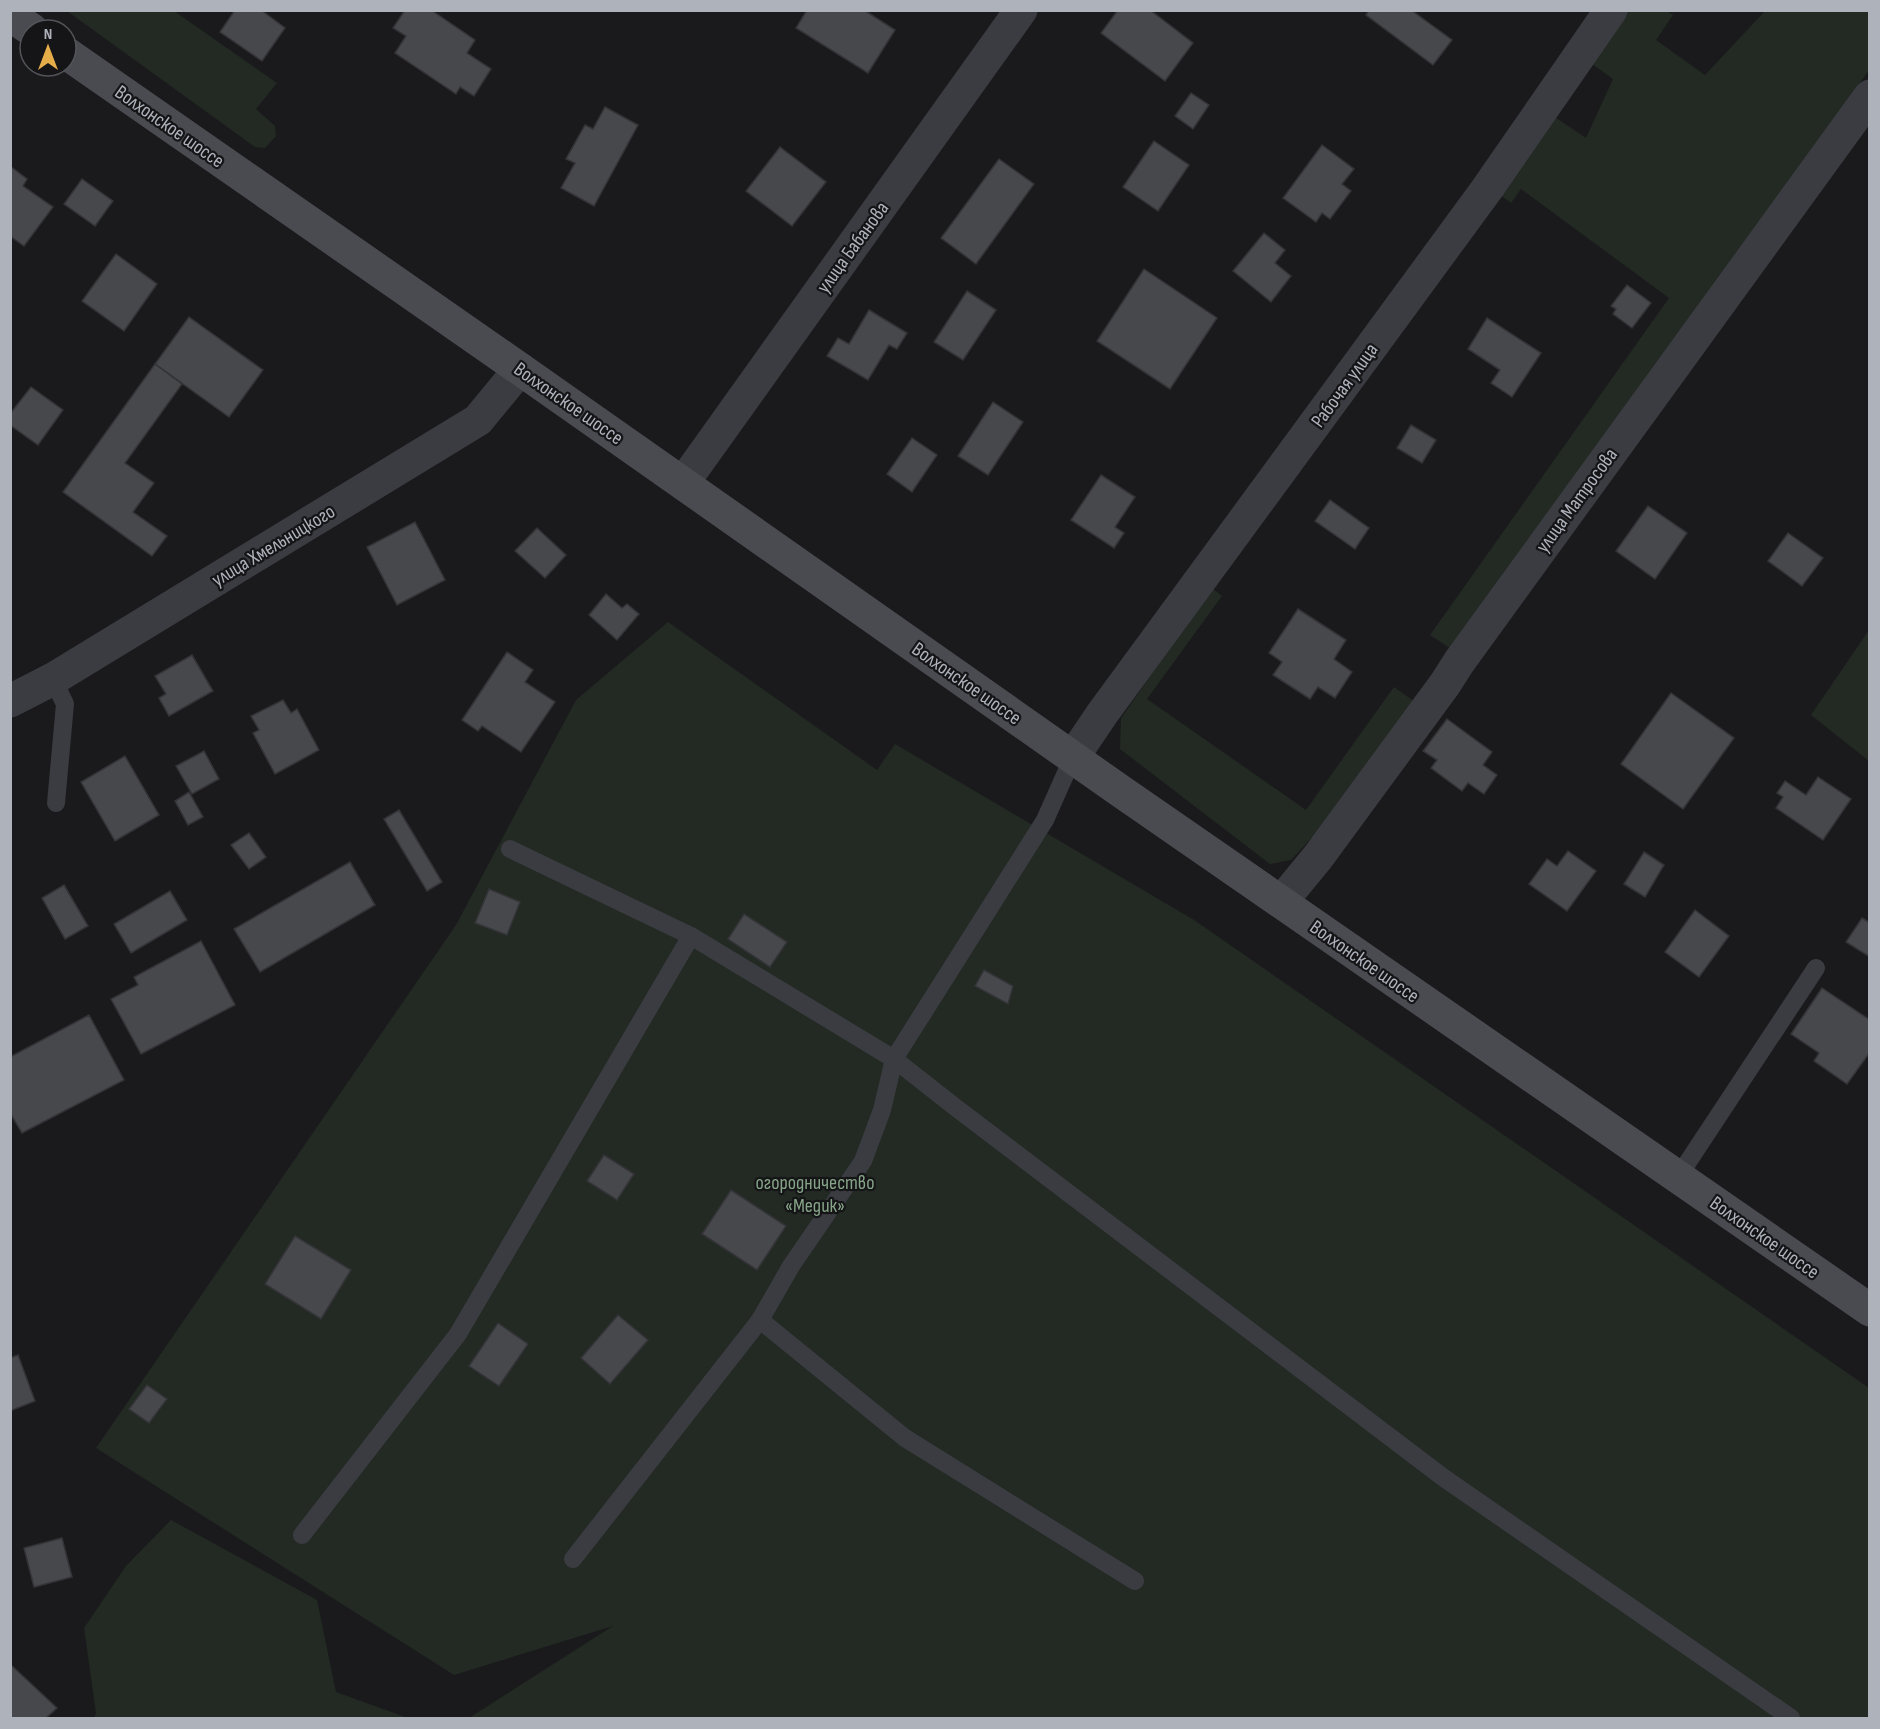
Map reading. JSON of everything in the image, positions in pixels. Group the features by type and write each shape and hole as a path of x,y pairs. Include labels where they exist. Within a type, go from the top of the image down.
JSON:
{"main road":[{"name":"Волхонское шоссе","path":"78,61 1869,1310"}],"street":[{"name":"Рабочая улица","path":"1073,757 1102,714 1487,189 1611,10"},
{"name":"улица Бабанова","path":"683,483 1020,11"},
{"name":"улица Матросова","path":"1281,902 1318,857 1445,684 1869,96"},
{"name":"улица Хмельницкого","path":"10,701 53,679 478,420 520,369"}],"lane":[{"path":"53,679 65,704 56,803"},
{"path":"573,1559 760,1320 791,1266 863,1161 882,1110 894,1059 1045,820 1073,757"},
{"path":"510,849 691,936 894,1059 1444,1478 1791,1719"},
{"path":"302,1535 458,1334 691,936"},
{"path":"1678,1178 1816,968"},
{"path":"760,1320 905,1438 1134,1581"}],"green space":[{"path":"67,11 174,11 277,83 256,109 275,126 276,136 265,148 255,147"},
{"path":"1625,11 1666,11 1673,15 1656,40 1705,75 1765,11 1869,11 1869,70 1454,651 1430,635 1669,298 1521,189 1511,203 1499,194 1552,115 1586,138 1613,79 1592,64"},
{"path":"1212,588 1222,596 1147,699 1306,810 1394,687 1415,702 1318,831 1291,860 1270,864 1120,749 1121,718"},
{"name":"огородничество «Медик»","path":"668,622 877,770 895,744 1194,920 1869,1388 1869,1718 469,1718 613,1626 454,1675 96,1448 456,925 576,700"},
{"path":"1869,630 1869,761 1811,715"},
{"path":"171,1520 317,1600 336,1692 408,1718 94,1718 96,1713 84,1628 126,1566"}],"building":[{"path":"235,10 261,10 285,28 262,61 220,32"},
{"path":"405,10 431,10 475,40 467,53 491,69 474,96 460,87 456,94 395,53 406,36 393,28"},
{"path":"807,10 864,10 895,30 868,73 796,28"},
{"path":"1118,10 1150,10 1193,43 1165,81 1101,33"},
{"path":"1369,10 1411,10 1452,40 1433,65 1366,15"},
{"path":"1191,93 1209,105 1193,129 1175,116"},
{"path":"605,107 638,125 594,206 561,188 575,163 566,159 585,125 593,129"},
{"path":"1154,141 1189,165 1158,211 1123,187"},
{"path":"1322,145 1354,169 1342,184 1351,191 1330,219 1322,213 1316,222 1283,198"},
{"path":"780,147 826,182 792,226 746,191"},
{"path":"999,159 1034,184 976,264 941,238"},
{"path":"10,166 27,179 23,186 53,207 24,246 10,236"},
{"path":"82,179 113,201 95,226 64,204"},
{"path":"1264,233 1285,250 1275,263 1291,276 1271,302 1233,271"},
{"path":"116,254 157,284 124,331 82,301"},
{"path":"1144,269 1217,318 1170,389 1097,341"},
{"path":"1627,285 1651,303 1632,328 1613,314 1616,309 1611,306"},
{"path":"967,291 996,310 963,360 934,342"},
{"path":"869,310 907,333 897,349 889,345 868,380 827,356 838,338 849,344"},
{"path":"189,317 263,370 229,417 155,364"},
{"path":"1487,318 1541,353 1512,397 1491,383 1500,370 1468,349"},
{"path":"155,364 182,384 125,463 154,483 133,512 167,536 152,556 63,492"},
{"path":"31,387 63,410 38,445 10,425 10,414"},
{"path":"993,402 1023,422 988,475 958,456"},
{"path":"1411,425 1436,440 1422,463 1397,448"},
{"path":"912,438 937,455 912,492 887,474"},
{"path":"1101,475 1135,497 1115,527 1124,533 1114,548 1071,520"},
{"path":"1330,500 1369,528 1355,549 1315,521"},
{"path":"1648,506 1687,533 1655,579 1616,551"},
{"path":"415,522 445,580 397,605 367,547"},
{"path":"537,528 566,555 545,578 515,551"},
{"path":"1788,533 1823,558 1802,586 1768,561"},
{"path":"606,594 622,608 627,604 639,614 617,640 589,615"},
{"path":"1298,609 1346,640 1334,659 1352,672 1335,698 1318,687 1310,699 1273,675 1282,662 1269,653"},
{"path":"507,652 533,670 525,682 555,702 521,752 482,726 478,731 462,720"},
{"path":"192,655 213,691 169,716 159,698 166,694 155,676"},
{"path":"1671,693 1734,738 1683,809 1621,764"},
{"path":"283,700 291,713 297,709 319,750 275,774 253,733 259,730 251,716"},
{"path":"1447,719 1492,752 1483,765 1497,775 1484,794 1468,783 1462,791 1431,768 1437,760 1423,751"},
{"path":"204,751 219,779 192,794 176,766"},
{"path":"125,756 159,815 115,841 81,782"},
{"path":"1818,777 1851,799 1823,840 1776,808 1783,797 1777,793 1785,781 1806,795"},
{"path":"189,792 203,817 188,825 175,801"},
{"path":"399,810 442,882 427,891 384,819"},
{"path":"249,833 266,857 249,869 231,845"},
{"path":"1568,851 1596,871 1567,911 1529,884 1547,859 1557,866"},
{"path":"1644,852 1664,865 1645,897 1624,884"},
{"path":"350,862 375,905 260,972 234,929"},
{"path":"64,885 88,926 65,939 42,898"},
{"path":"489,889 520,902 507,935 475,923"},
{"path":"170,891 187,920 131,953 114,924"},
{"path":"1695,910 1729,936 1699,977 1665,952"},
{"path":"744,914 787,942 770,967 728,939"},
{"path":"1862,918 1870,923 1870,957 1846,942"},
{"path":"201,941 235,1005 141,1054 111,999 138,985 134,977"},
{"path":"984,970 1013,986 1008,1004 975,986"},
{"path":"1822,988 1870,1020 1870,1052 1847,1084 1814,1061 1819,1053 1791,1034"},
{"path":"89,1015 124,1080 22,1133 10,1113 10,1057"},
{"path":"604,1155 634,1174 617,1200 587,1181"},
{"path":"731,1190 786,1226 757,1270 702,1234"},
{"path":"295,1236 351,1270 321,1319 265,1284"},
{"path":"618,1315 648,1340 610,1384 581,1358"},
{"path":"498,1323 528,1344 499,1386 469,1366"},
{"path":"18,1355 35,1401 10,1411 10,1358"},
{"path":"147,1385 167,1399 149,1423 129,1409"},
{"path":"62,1538 72,1577 34,1587 24,1548"},
{"path":"10,1664 57,1708 46,1718 10,1718"}]}
